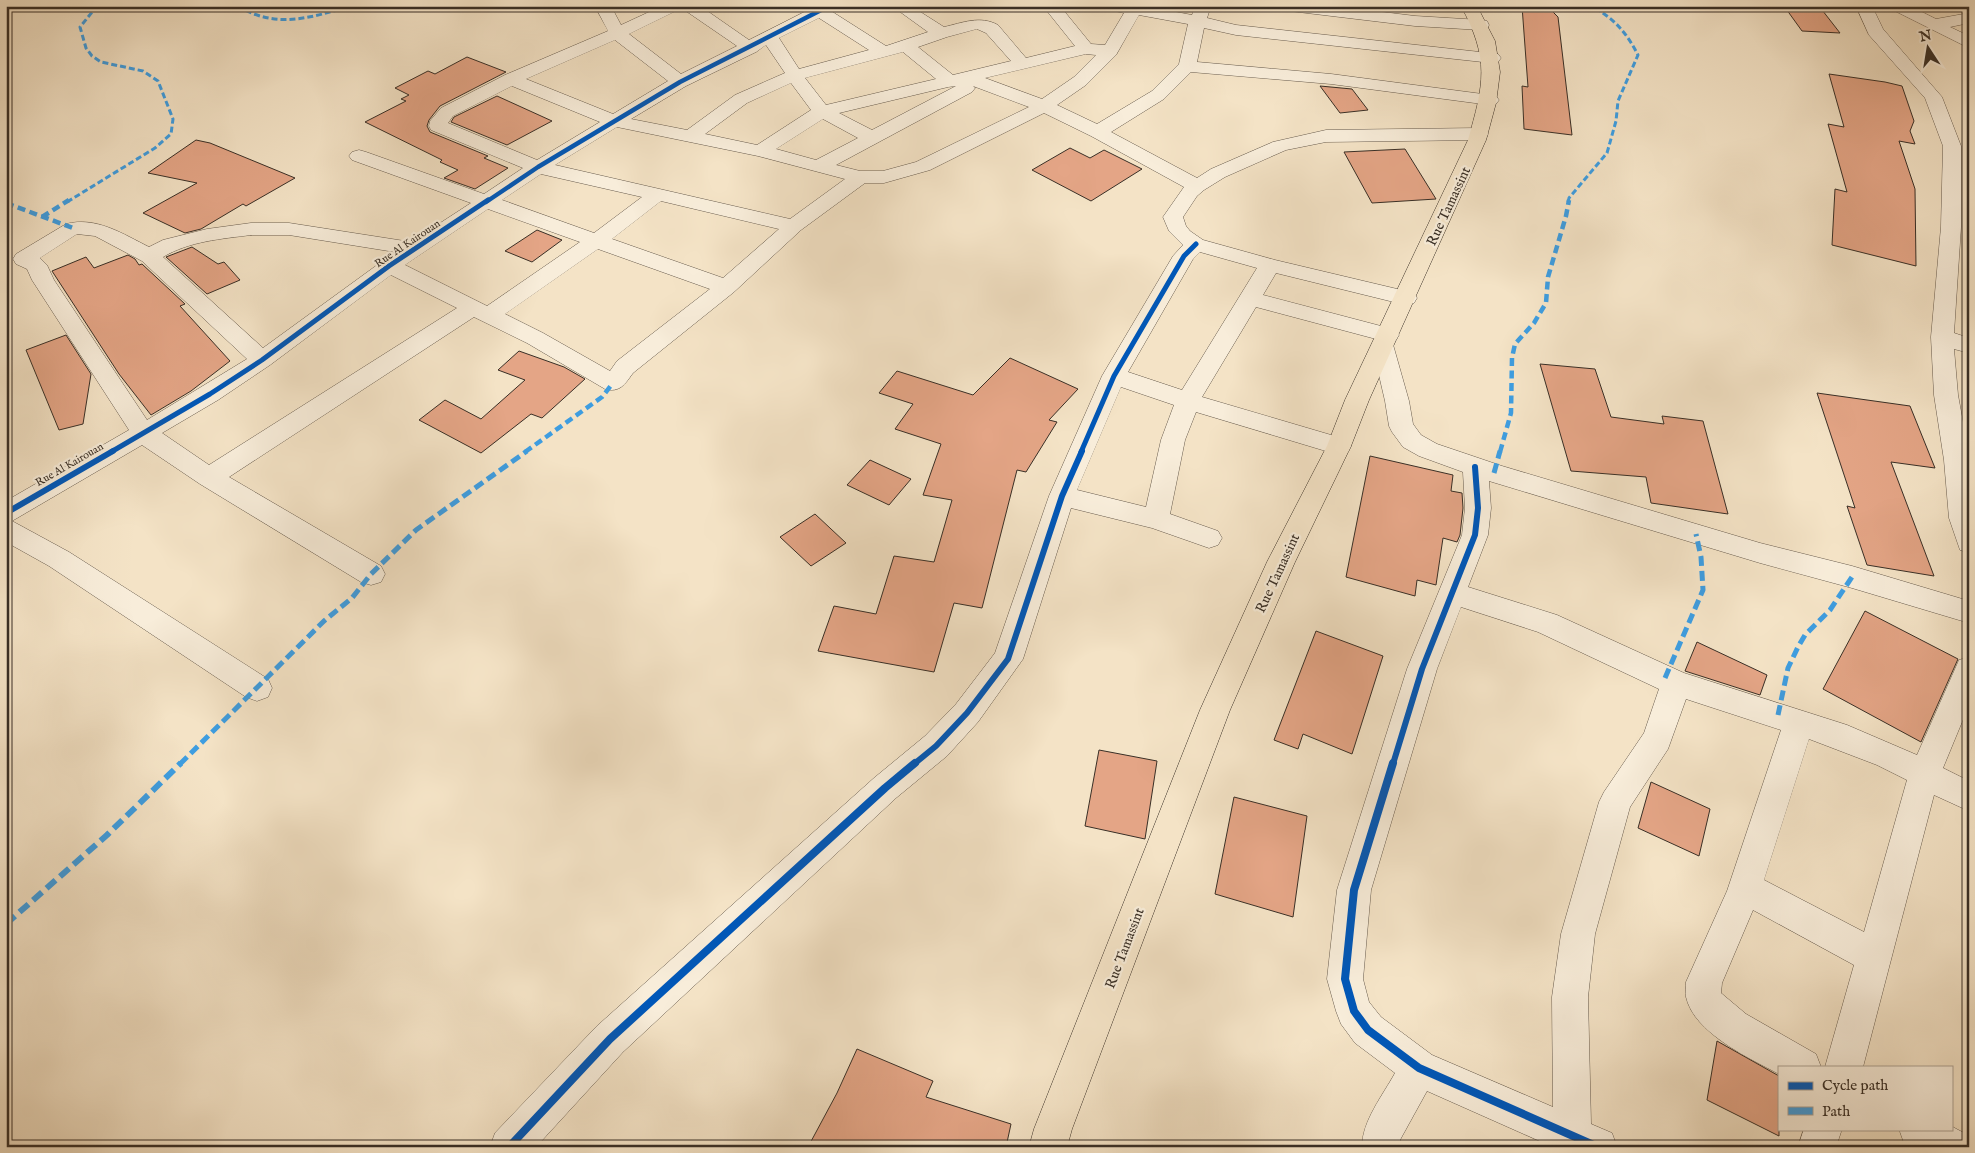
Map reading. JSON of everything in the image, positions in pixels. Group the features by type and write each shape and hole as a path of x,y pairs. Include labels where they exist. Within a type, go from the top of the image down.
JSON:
{"main road":[{"name":"Rue Tamassint","path":"1048,1147 1214,710 1281,562 1339,446 1357,400 1406,298 1479,134 1490,100 1492,58 1481,25 1469,6"}],"street":[{"path":"603,6 617,33 711,86 796,75 906,46 941,33 977,24 987,26 1023,65"},
{"path":"676,6 511,79 447,112 439,121 438,126 538,167 794,226"},
{"path":"689,6 750,48"},
{"path":"788,6 819,11 883,52"},
{"path":"900,6 941,33"},
{"path":"1112,6 1135,8 1180,17 1200,14 1236,30 1492,58"},
{"path":"1290,6 1415,21 1481,25"},
{"path":"1864,6 1875,31 1933,97 1952,146 1951,227 1942,337 1946,395 1963,462 1965,519 1969,543"},
{"path":"1897,6 1969,43"},
{"path":"1052,7 1086,49"},
{"path":"511,79 613,121 760,151 860,177 884,177 923,166 1044,106 1080,81 1110,52 1135,8"},
{"name":"Rue Al Kairouan","path":"6,513 210,394 262,360 389,266 538,167 613,121 711,86 750,48 819,11"},
{"path":"1098,132 1158,95 1187,66 1200,14"},
{"path":"1933,25 1969,18"},
{"path":"770,38 806,92 822,111 872,138"},
{"path":"906,46 950,82"},
{"path":"760,151 822,111 950,82 974,80 1086,49 1110,52"},
{"path":"1187,66 1331,80 1490,100"},
{"path":"974,80 1044,106 1098,132 1197,186"},
{"path":"819,166 974,80"},
{"path":"691,136 711,86"},
{"path":"1406,298 1270,265 1196,244 1179,231 1173,217 1189,192 1197,186 1218,173 1280,146 1344,135 1479,134"},
{"path":"359,156 485,203 597,240 726,287"},
{"path":"389,266 535,338 613,383 625,367 726,287 794,226 860,177"},
{"path":"209,477 597,240 658,194"},
{"path":"15,263 73,228 100,230 149,256 262,360"},
{"path":"149,256 157,249 170,244 207,235 251,229 289,229 414,249"},
{"path":"509,1147 610,1039 884,788 936,746 967,713 1008,659 1062,496 1114,376 1184,256 1196,244"},
{"path":"15,263 36,265 43,280 143,432 209,477 371,574"},
{"path":"1156,519 1173,440 1188,401 1270,265"},
{"path":"1250,298 1386,340 1401,426 1412,441 1428,450 1475,467 1760,553 1852,577 1969,612"},
{"path":"1942,337 1969,346"},
{"path":"1114,376 1188,401 1339,446"},
{"path":"1946,395 1969,403"},
{"path":"1475,467 1478,508 1475,535 1422,669 1354,890 1346,979 1354,1011 1368,1030 1419,1068 1585,1141 1570,998 1578,934 1615,802 1657,739 1676,683"},
{"path":"1062,496 1156,519 1209,538"},
{"path":"6,528 60,559 257,688"},
{"path":"1452,593 1548,624 1676,683 1847,738 1888,755 1969,797"},
{"path":"1844,1066 1924,775 1969,669"},
{"path":"1799,722 1745,888 1704,982 1704,998 1735,1029 1801,1066"},
{"path":"1745,888 1875,957"},
{"path":"1381,1147 1382,1137 1419,1068"},
{"path":"1817,1147 1823,1130"},
{"path":"1920,1130 1950,1147"}],"building":[{"path":"1522,6 1547,6 1558,17 1572,135 1524,129 1522,86 1528,87"},
{"path":"1784,6 1819,6 1840,33 1802,31"},
{"path":"467,57 506,72 440,106 429,120 427,126 430,132 488,156 484,158 508,168 475,189 444,178 458,170 440,162 442,160 365,122 406,101 401,99 409,95 395,88 428,71 435,74"},
{"path":"1829,74 1902,86 1914,121 1910,131 1915,144 1899,141 1915,189 1916,266 1832,245 1835,189 1847,192 1828,124 1844,127"},
{"path":"1320,86 1352,89 1368,110 1340,113"},
{"path":"497,96 552,121 507,145 451,122 454,117"},
{"path":"196,140 210,143 295,178 246,206 243,204 201,229 185,233 143,213 197,183 148,173"},
{"path":"1070,148 1090,158 1104,150 1142,169 1091,201 1032,170"},
{"path":"1405,149 1436,199 1372,203 1344,152"},
{"path":"537,230 562,240 532,262 505,251"},
{"path":"192,247 218,264 224,262 240,280 207,294 166,257"},
{"path":"128,255 135,259 139,265 142,264 185,304 180,306 230,361 191,391 151,415 119,374 52,271 86,257 94,268"},
{"path":"66,335 91,374 83,424 59,430 26,350"},
{"path":"519,351 564,367 585,379 542,418 531,414 481,453 419,420 445,400 481,419 525,380 498,370"},
{"path":"1010,358 1078,389 1049,420 1057,422 1026,472 1017,470 982,608 954,603 934,672 818,651 834,606 876,614 894,556 934,562 952,500 923,495 941,444 895,429 913,404 879,393 897,371 973,395"},
{"path":"1540,364 1595,369 1611,417 1664,424 1662,416 1703,421 1728,514 1651,503 1646,477 1571,471"},
{"path":"1817,393 1910,406 1935,468 1891,462 1934,576 1867,565 1847,506 1855,508"},
{"path":"1370,456 1453,475 1451,491 1462,493 1463,508 1460,535 1457,542 1443,538 1436,585 1417,580 1415,596 1346,577"},
{"path":"870,460 911,479 889,505 847,485"},
{"path":"815,514 846,543 811,566 780,537"},
{"path":"1865,611 1958,659 1921,742 1823,689"},
{"path":"1316,631 1383,656 1352,754 1303,734 1298,749 1274,740"},
{"path":"1697,642 1767,675 1760,695 1685,671"},
{"path":"1099,750 1157,761 1145,839 1085,826"},
{"path":"1651,782 1710,809 1699,856 1638,828"},
{"path":"1234,797 1307,816 1293,917 1215,894"},
{"path":"1717,1041 1778,1075 1779,1136 1707,1100"},
{"path":"857,1049 933,1081 926,1097 1011,1124 1006,1147 808,1147 837,1093"}],"marked path":[{"path":"6,13 21,6"},
{"path":"42,217 155,148 171,134 173,119 158,81 143,71 101,62 92,56 86,48 80,27 97,6"},
{"path":"238,6 251,14 279,21 308,18 352,6"},
{"path":"1343,6 1343,12"},
{"path":"1494,473 1511,413 1512,358 1515,344 1534,323 1546,303 1548,277 1566,216 1569,198 1607,153 1616,121 1618,101 1638,55 1625,31 1608,15 1591,6"},
{"path":"6,203 73,228"},
{"path":"6,924 107,835 230,716 324,621 352,598 371,574 416,530 602,397 613,383"},
{"path":"1665,678 1703,590 1701,557 1696,534"},
{"path":"1778,715 1788,668 1798,647 1805,635 1830,610 1852,577"}],"cycle path":[{"path":"6,513 210,394 262,360 389,266 538,167 680,82 829,6"},
{"path":"509,1147 610,1039 885,788 936,746 967,713 1008,659 1062,496 1114,376 1184,256 1196,244"},
{"path":"1475,467 1478,508 1475,535 1422,669 1354,890 1345,979 1354,1011 1368,1030 1419,1068 1598,1147"}]}
